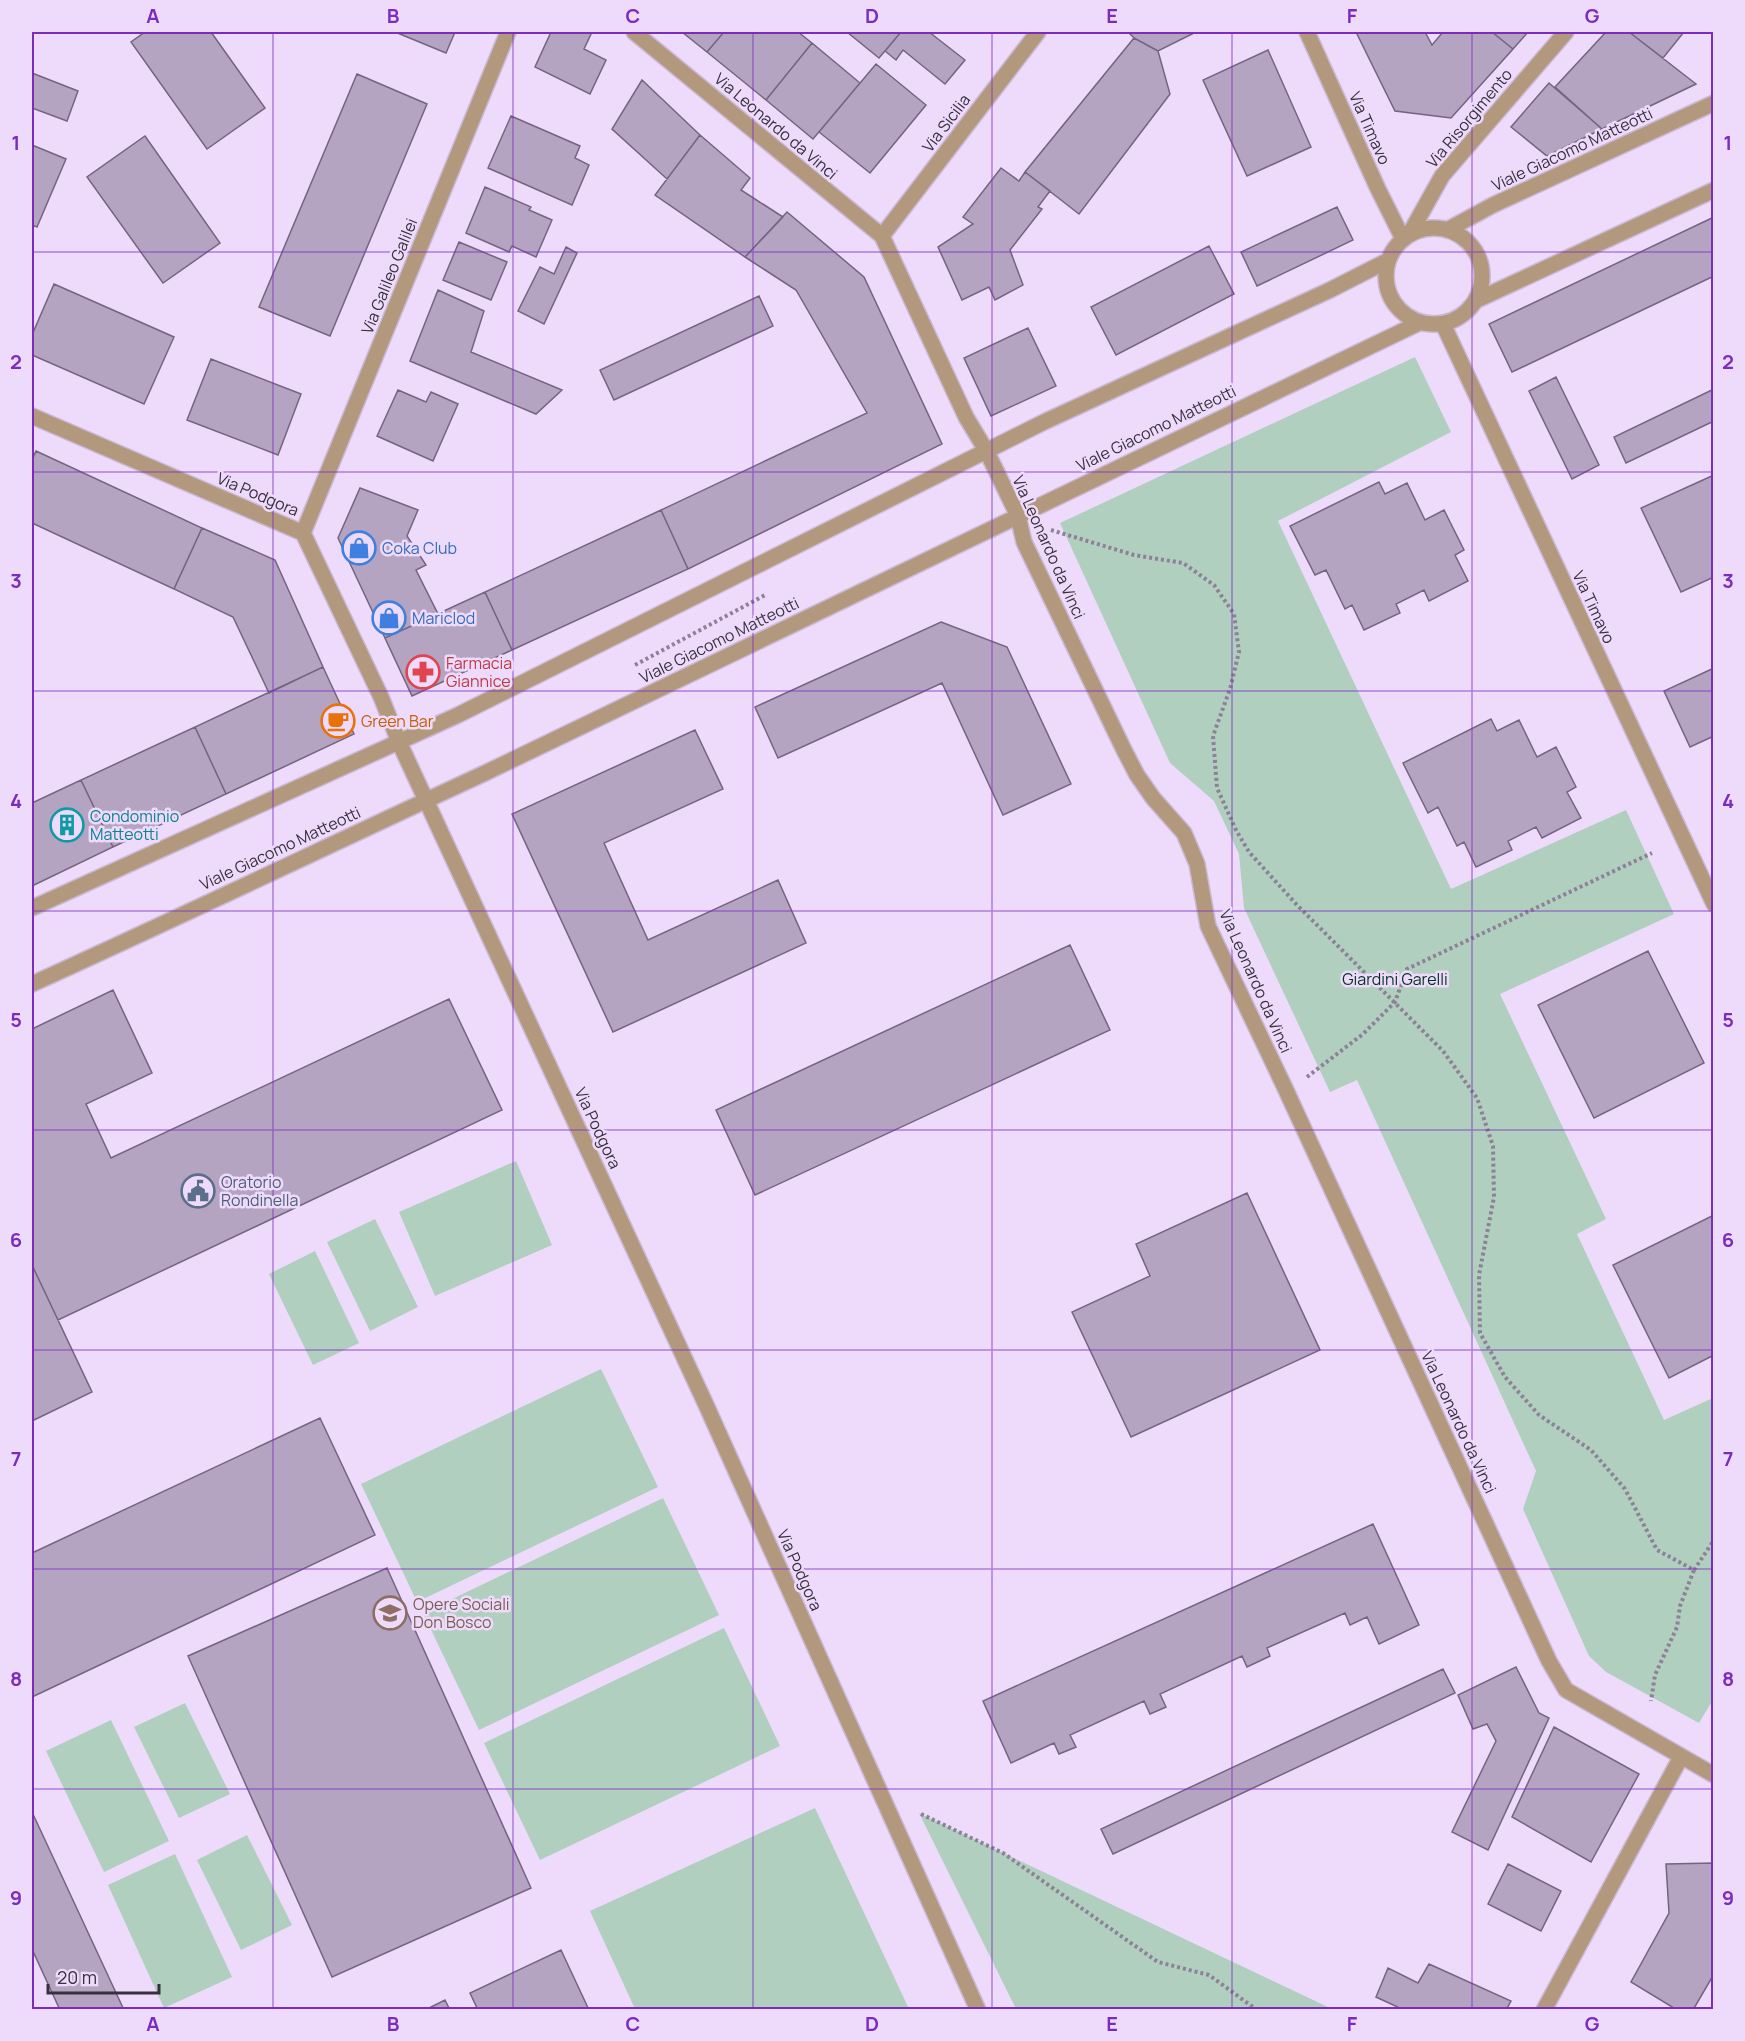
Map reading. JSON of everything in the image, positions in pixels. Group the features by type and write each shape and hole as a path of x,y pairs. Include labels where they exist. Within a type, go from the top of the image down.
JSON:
{"street":[{"name":"Via Galileo Galilei","path":"303,533 508,32"},
{"name":"Via Leonardo da Vinci","path":"634,32 882,236 966,417 987,452 1018,516 1024,542 1137,776 1184,833 1197,864 1208,926 1290,1098 1549,1661 1566,1690 1713,1775"},
{"name":"Via Sicilia","path":"882,236 1038,32"},
{"name":"Via Timavo","path":"1307,32 1378,189 1406,237"},
{"name":"Via Risorgimento","path":"1406,237 1442,176 1566,32"},
{"name":"Viale Giacomo Matteotti","path":"1406,237 1430,228 1447,230 1493,206 1713,103"},
{"path":"1477,300 1713,190"},
{"path":"1443,324 1466,314 1477,300 1482,284 1481,264 1474,249 1462,237 1447,230"},
{"path":"1406,237 1396,246 1387,261 1385,278 1392,302 1403,315 1419,323"},
{"path":"32,908 468,710 1044,422 1330,290 1387,261"},
{"name":"Viale Giacomo Matteotti","path":"32,984 427,800 1419,323 1443,324"},
{"name":"Via Timavo","path":"1443,324 1713,904"},
{"name":"Via Podgora","path":"32,416 303,533 381,697 399,742 707,1407 978,2010"},
{"path":"1544,2010 1681,1757"}],"path":[{"path":"1048,529 1134,555 1183,563 1214,585 1234,614 1239,652 1230,689 1213,736 1217,788 1236,830 1249,852 1297,905 1443,1051 1477,1098 1493,1146 1494,1197 1479,1275 1480,1333 1505,1377 1539,1415 1591,1450 1625,1489 1657,1550 1694,1570"},
{"path":"635,665 766,594"},
{"path":"1307,1077 1364,1034 1395,1002 1407,969 1652,853"},
{"path":"1651,1701 1655,1675 1677,1627 1680,1606 1694,1570 1713,1540"},
{"path":"919,1813 1003,1853 1158,1962 1209,1975 1257,2010"}],"green space":[{"name":"Giardini Garelli","path":"1415,357 1451,432 1278,521 1451,889 1626,810 1674,914 1500,994 1606,1219 1577,1234 1664,1420 1713,1398 1714,1698 1699,1723 1606,1672 1589,1656 1523,1509 1536,1471 1357,1080 1330,1092 1244,908 1239,854 1214,801 1170,763 1060,523"},
{"path":"516,1161 552,1245 435,1296 399,1212"},
{"path":"375,1219 418,1307 370,1331 327,1242"},
{"path":"315,1251 359,1343 313,1365 269,1274"},
{"path":"601,1369 658,1487 417,1602 361,1484"},
{"path":"663,1498 719,1615 479,1730 423,1613"},
{"path":"724,1628 780,1746 540,1860 484,1743"},
{"path":"185,1703 230,1794 179,1818 134,1727"},
{"path":"111,1720 169,1841 104,1872 46,1751"},
{"path":"815,1808 909,2009 635,2009 590,1911"},
{"path":"919,1813 1332,2009 1016,2009"},
{"path":"247,1835 292,1925 241,1950 197,1860"},
{"path":"175,1854 232,1977 164,2008 108,1885"}],"building":[{"path":"145,32 211,32 265,108 207,149 131,42"},
{"path":"395,32 455,32 446,53"},
{"path":"551,32 592,32 584,49 606,60 590,94 535,67"},
{"path":"682,32 724,32 707,52"},
{"path":"724,32 798,32 812,43 766,100 707,52"},
{"path":"847,32 901,32 879,58"},
{"path":"901,32 929,32 965,60 945,84 903,50 896,60 885,51"},
{"path":"1128,32 1196,32 1158,51 1134,38"},
{"path":"1356,32 1425,32 1432,45 1443,32 1492,32 1513,49 1451,118 1395,111"},
{"path":"1492,32 1528,32 1513,49"},
{"path":"1606,32 1629,32 1696,84 1602,129 1555,87"},
{"path":"1629,32 1684,32 1663,58"},
{"path":"1134,38 1158,51 1170,94 1079,214 1025,172"},
{"path":"812,43 860,83 813,139 766,100"},
{"path":"1268,50 1311,147 1247,176 1203,80"},
{"path":"876,64 926,105 870,173 819,132"},
{"path":"32,73 78,91 67,121 32,108"},
{"path":"357,74 427,104 330,336 259,307"},
{"path":"642,80 700,135 667,179 612,129"},
{"path":"1549,83 1602,129 1547,156 1511,127"},
{"path":"511,116 580,146 575,158 589,165 572,205 488,168"},
{"path":"700,135 750,178 741,190 783,217 745,257 655,195"},
{"path":"145,136 220,243 163,283 87,177"},
{"path":"32,145 66,159 37,227 32,225"},
{"path":"1001,168 1019,181 1025,172 1050,191 1038,207 1042,209 1010,250 1023,285 995,300 989,287 962,300 938,247 973,224 963,217"},
{"path":"485,187 531,207 529,210 552,220 536,257 512,246 509,252 466,233"},
{"path":"1337,207 1353,240 1257,286 1241,252"},
{"path":"787,212 864,277 942,444 688,569 661,510 867,413 796,290 745,257"},
{"path":"1714,217 1714,276 1512,372 1489,324"},
{"path":"459,242 507,262 491,300 443,280"},
{"path":"1209,246 1234,294 1116,355 1091,307"},
{"path":"566,247 577,253 544,324 518,311 540,267 554,274"},
{"path":"54,284 174,337 144,404 32,355 32,335"},
{"path":"438,290 484,311 471,352 562,390 536,414 410,361"},
{"path":"759,296 773,326 614,400 600,370"},
{"path":"1028,328 1056,386 991,416 964,358"},
{"path":"211,359 301,394 278,455 187,420"},
{"path":"1556,377 1599,465 1572,479 1529,391"},
{"path":"1714,389 1714,421 1626,463 1614,437"},
{"path":"398,390 426,402 431,392 458,404 433,461 377,436"},
{"path":"36,451 202,528 174,589 32,523 32,460"},
{"path":"1714,475 1714,577 1681,592 1641,508"},
{"path":"1379,482 1385,494 1407,483 1425,520 1444,510 1464,550 1455,555 1468,581 1429,601 1424,590 1396,604 1400,613 1364,630 1352,605 1345,609 1326,570 1315,575 1290,526"},
{"path":"360,488 418,510 407,536 426,565 416,570 438,614 385,638 338,538"},
{"path":"661,510 688,569 512,650 485,592"},
{"path":"202,528 275,560 323,667 269,693 233,617 174,589"},
{"path":"485,592 512,650 412,696 385,638"},
{"path":"941,622 1007,647 1071,784 1003,815 942,683 778,758 755,707"},
{"path":"323,667 354,734 226,794 195,727"},
{"path":"1714,668 1714,736 1690,747 1664,691"},
{"path":"1491,719 1497,731 1519,720 1537,757 1556,747 1576,787 1567,792 1581,818 1542,838 1536,827 1508,841 1512,850 1476,867 1464,842 1457,846 1438,807 1428,813 1403,763"},
{"path":"195,727 226,794 113,847 81,780"},
{"path":"695,730 723,789 604,843 648,940 778,880 806,943 613,1032 512,814"},
{"name":"Condominio Matteotti","path":"81,780 113,847 32,886 32,803"},
{"path":"1070,945 1110,1030 755,1195 716,1110"},
{"path":"1648,951 1704,1063 1594,1118 1538,1005"},
{"path":"113,990 152,1073 86,1104 111,1158 449,999 502,1110 58,1320 32,1265 32,1029"},
{"path":"1247,1193 1320,1350 1131,1437 1072,1312 1150,1276 1136,1244"},
{"path":"1714,1215 1714,1355 1669,1378 1613,1265"},
{"path":"32,1265 92,1392 32,1421"},
{"path":"320,1418 375,1535 32,1697 32,1553"},
{"path":"1373,1524 1419,1625 1379,1644 1367,1617 1350,1625 1345,1613 1267,1648 1270,1656 1247,1667 1242,1656 1160,1694 1166,1707 1150,1714 1144,1701 1070,1735 1076,1747 1059,1754 1054,1743 1011,1763 983,1701"},
{"path":"387,1568 531,1888 332,1977 188,1656"},
{"path":"1516,1667 1539,1713 1549,1718 1488,1850 1452,1832 1496,1741 1487,1724 1473,1729 1458,1695"},
{"path":"1443,1669 1455,1693 1113,1854 1101,1829"},
{"path":"1554,1727 1639,1774 1591,1862 1512,1817"},
{"path":"32,1812 124,2010 60,2010 32,1949"},
{"path":"1714,1863 1714,1974 1693,2010 1677,2010 1631,1982 1669,1913 1666,1864"},
{"path":"1508,1864 1561,1891 1541,1931 1488,1904"},
{"path":"561,1950 589,2010 478,2010 470,1993"},
{"path":"1429,1964 1511,2001 1506,2010 1404,2010 1376,1997 1388,1968 1418,1983"},
{"path":"445,2000 450,2010 425,2010"}],"place":[{"name":"Coka Club","path":"359,548"},
{"name":"Mariclod","path":"389,618"},
{"name":"Farmacia Giannice","path":"423,672"},
{"name":"Green Bar","path":"338,721"},
{"name":"Condominio Matteotti","path":"67,825"},
{"name":"Oratorio Rondinella","path":"198,1191"},
{"name":"Opere Sociali Don Bosco","path":"390,1613"}]}
